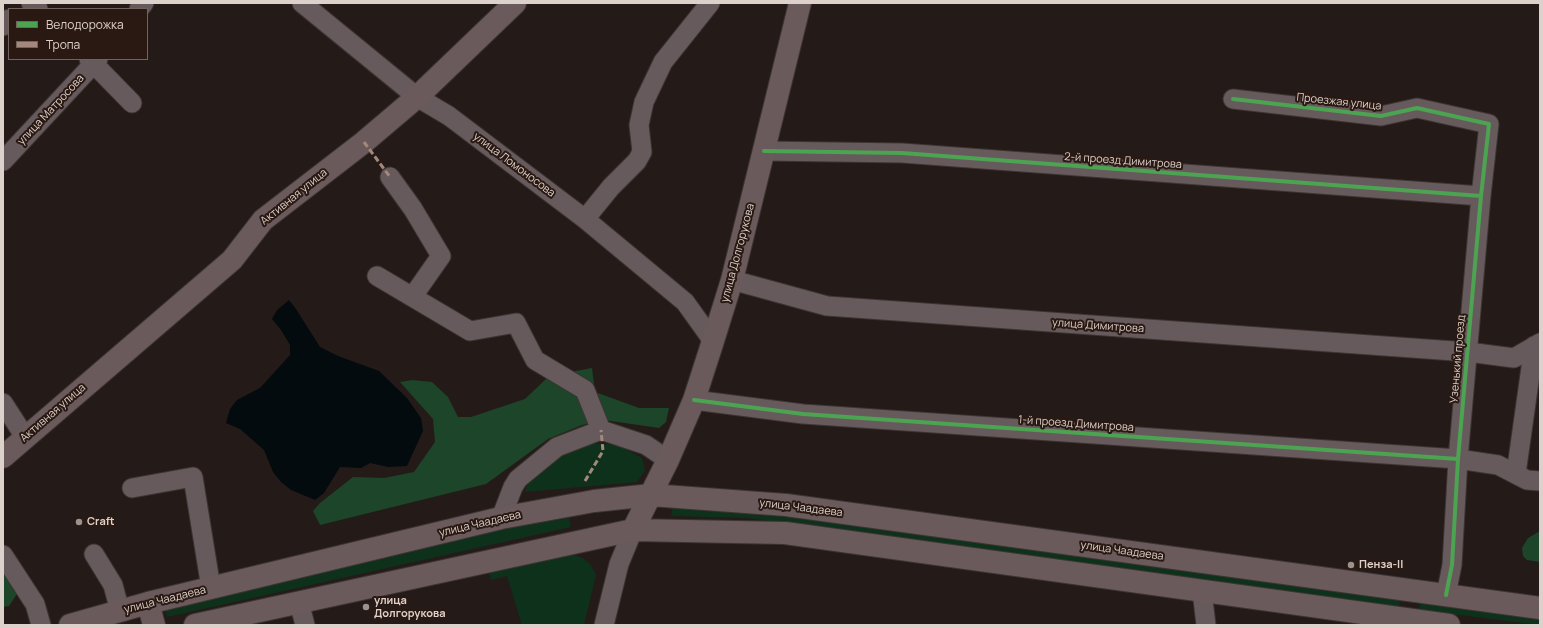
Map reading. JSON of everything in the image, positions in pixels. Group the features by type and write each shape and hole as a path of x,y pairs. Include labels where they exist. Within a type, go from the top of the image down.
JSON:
{"main road":[{"name":"Активная улица","path":"3,457 232,260 263,220 364,142 417,97 515,3"},
{"name":"улица Долгорукова","path":"633,530 668,460 694,400 713,341 732,280 800,3"},
{"name":"улица Чаадаева","path":"70,625 148,603 501,518 594,501 651,495 786,505 1540,608"},
{"path":"195,625 239,620 299,602 633,530 785,533 1449,625"},
{"path":"148,603 154,625"}],"street":[{"name":"улица Ломоносова","path":"302,3 417,97 449,116 585,219 685,302 713,341"},
{"path":"585,219 611,187 637,161 642,152 639,125 644,102 663,62 710,3"},
{"path":"94,61 132,103"},
{"name":"улица Матросова","path":"3,161 94,61"},
{"name":"Проезжая улица","path":"1233,99 1381,116 1417,108 1489,124"},
{"name":"Узенький проезд","path":"1446,595 1452,565 1458,459 1481,196 1489,124"},
{"name":"2-й проезд Димитрова","path":"764,151 910,154 1481,196"},
{"path":"390,177 413,209 440,256 412,296"},
{"path":"378,276 470,331 516,323 534,360 585,390 601,430"},
{"name":"улица Димитрова","path":"732,280 827,306 1468,352 1514,358 1537,345"},
{"path":"1516,474 1537,345"},
{"name":"1-й проезд Димитрова","path":"694,400 803,414 1458,459 1498,465 1527,480 1540,482"},
{"path":"3,403 25,437"},
{"path":"501,518 513,487 518,479 557,447 601,430 646,445 668,460"},
{"path":"132,488 193,477 211,588"},
{"path":"604,625 619,564 633,530"},
{"path":"94,554 113,585 120,611"},
{"path":"3,555 35,604 41,625"},
{"path":"1202,591 1206,625"},
{"path":"299,602 304,625"}],"green space":[{"path":"592,368 595,392 639,408 669,408 666,422 659,428 604,420 582,425 548,439 486,484 320,525 313,511 320,503 353,477 384,478 414,472 435,442 433,419 400,382 412,380 432,382 448,397 458,417 471,417 525,399 549,376"},
{"path":"591,443 618,445 642,458 645,470 637,482 525,492 529,480 550,460"},
{"path":"673,505 759,509 1401,597 1399,607 748,518 671,516"},
{"path":"568,515 571,527 167,617 164,606 488,531"},
{"path":"1540,531 1540,562 1527,560 1523,556 1522,548 1528,538"},
{"path":"571,554 583,558 590,564 596,575 584,625 522,625 507,576 491,580 488,568"},
{"path":"3,574 11,576 17,594 9,606 3,607"},
{"path":"1421,599 1540,615 1540,625 1419,610"}],"shaded area":[{"path":"289,300 320,347 338,356 379,371 407,398 421,418 423,431 407,466 388,467 370,463 361,468 340,467 324,493 315,500 291,490 281,482 273,472 264,450 240,429 226,423 230,409 237,400 260,388 290,355 290,345 272,319 277,310"}],"marked path":[{"path":"364,142 390,177"},
{"path":"585,481 603,451 601,430"}],"cycle path":[{"path":"1233,99 1381,116 1417,108 1489,124 1481,196 1458,459 1452,565 1446,595"},
{"path":"764,151 902,153 1481,196"},
{"path":"694,400 803,414 1458,459"}],"place":[{"name":"Craft","path":"79,522"},
{"name":"Пенза-II","path":"1351,565"},
{"name":"улица Долгорукова","path":"366,607"}]}
